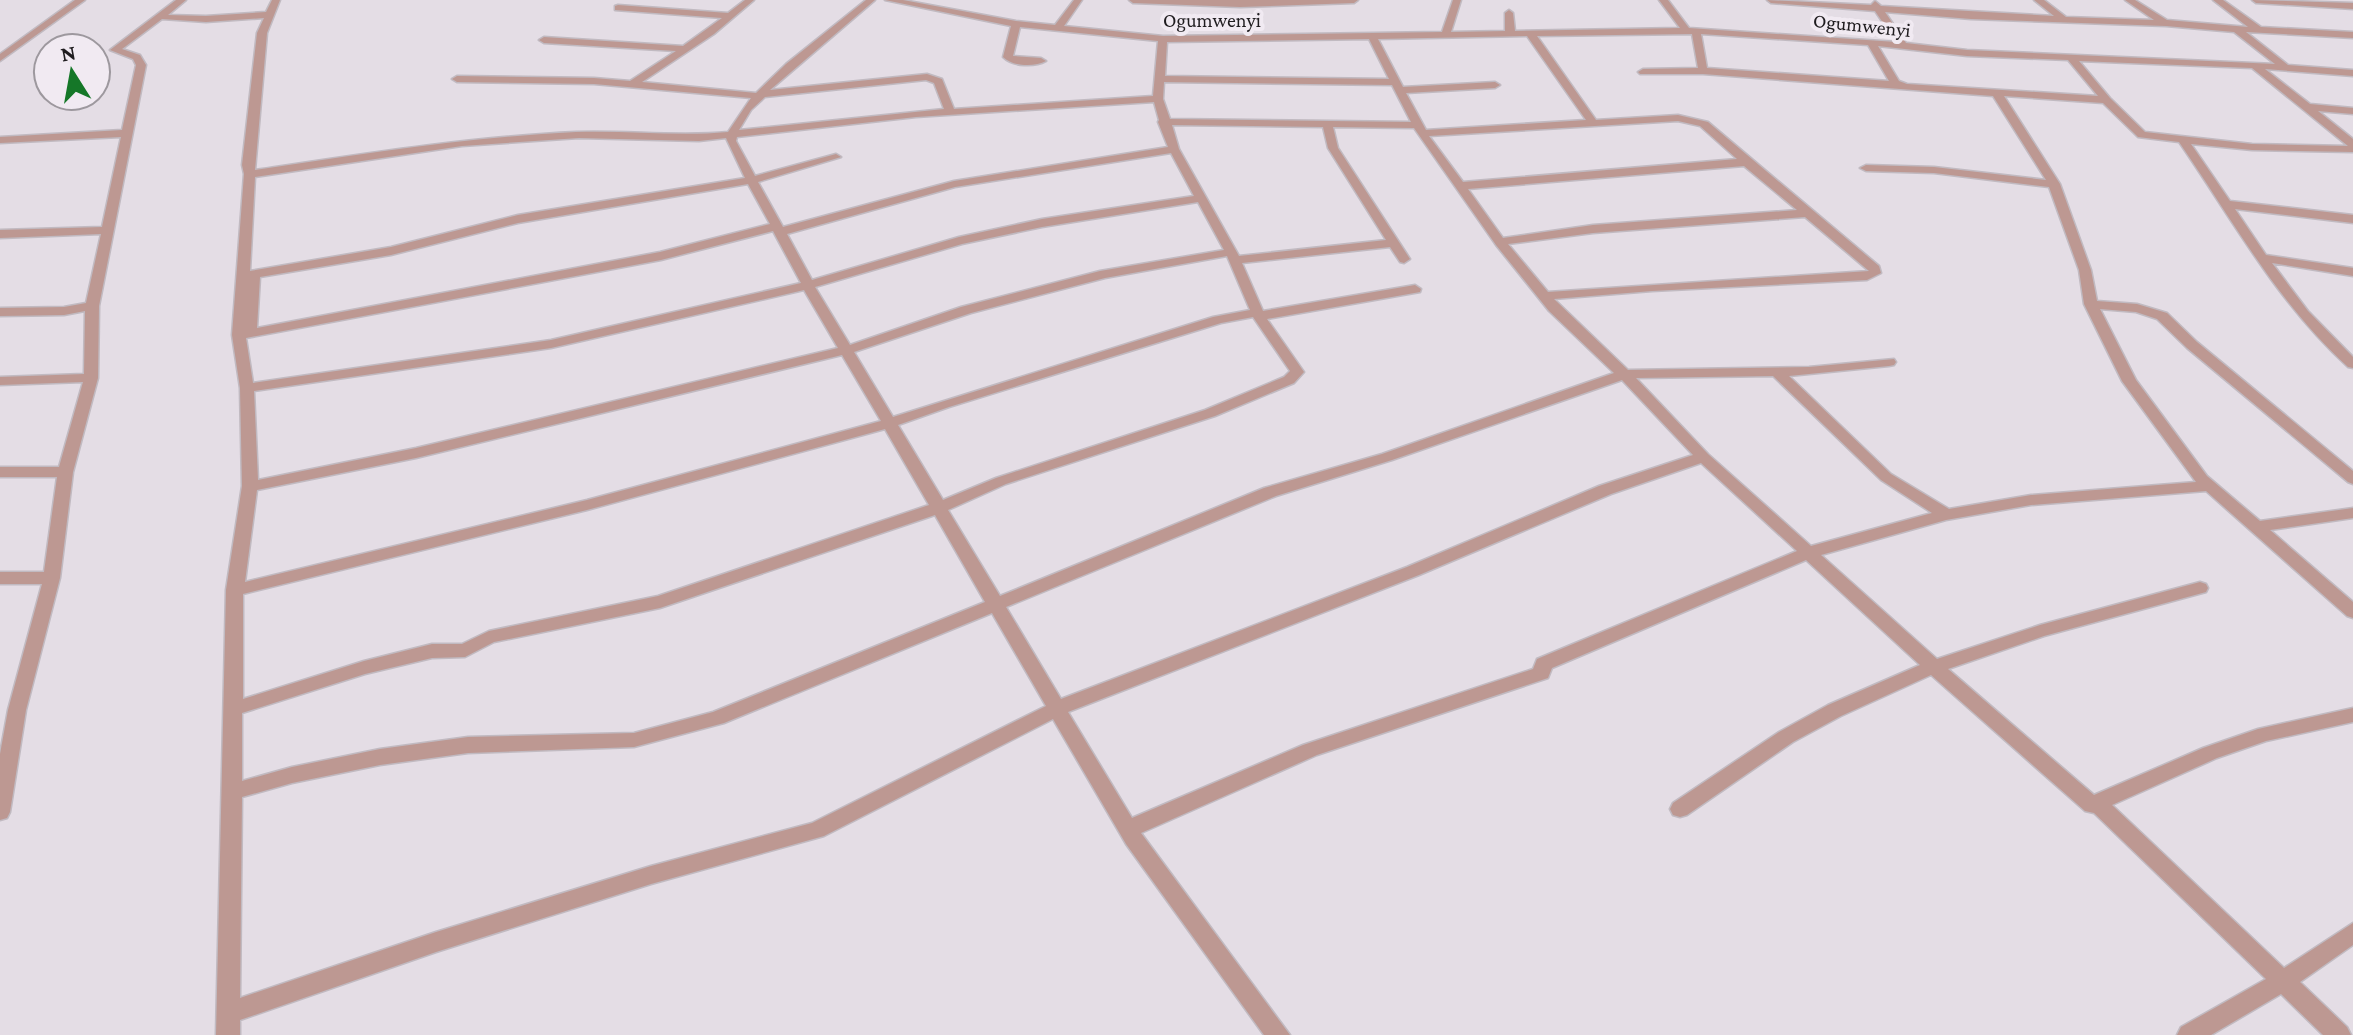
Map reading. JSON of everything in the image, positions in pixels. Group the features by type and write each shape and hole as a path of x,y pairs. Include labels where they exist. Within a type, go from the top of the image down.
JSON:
{"street":[{"path":"2,56 81,0"},
{"path":"0,812 8,710 52,578 65,472 91,378 92,306 141,65 137,57 115,50 182,0"},
{"path":"631,85 686,49 750,0"},
{"path":"871,0 793,61 734,124 730,136 808,285 1128,829 1278,1035"},
{"name":"Ogumwenyi","path":"889,0 1016,24 1163,39 1691,31 1871,42 1904,47 2353,73"},
{"path":"1057,29 1078,0"},
{"path":"1133,0 1240,4 1354,0"},
{"path":"1446,34 1457,0"},
{"path":"1663,0 1691,31 1703,71"},
{"path":"1771,0 1971,16 2166,23 2261,32 2353,35"},
{"path":"1870,0 1880,8 1904,47"},
{"path":"1951,0 1971,16"},
{"path":"2038,0 2065,20"},
{"path":"2129,0 2166,23"},
{"path":"2217,0 2261,32"},
{"path":"2256,0 2353,6"},
{"path":"163,17 206,19 273,7"},
{"path":"228,1035 235,590 250,486 244,334 248,275 248,165 262,33 273,7"},
{"path":"618,8 730,16"},
{"path":"1509,13 1510,33"},
{"path":"1016,24 1008,57 1013,61 1041,61"},
{"path":"2236,29 2286,68"},
{"path":"1529,32 1592,121"},
{"path":"1372,36 1420,129 1500,242 1545,296 1703,457 1935,668 2092,805 2210,753 2265,734 2353,715"},
{"path":"233,709 364,668 432,651 465,650 489,637 660,602 941,507 1001,481 1210,413 1289,380 1297,372 1293,363 1258,314 1233,256 1174,149 1163,122 1158,99 1163,39"},
{"path":"544,40 686,49"},
{"path":"1871,42 1899,85"},
{"path":"2070,56 2106,100 2142,135 2252,147 2353,146"},
{"path":"2255,65 2353,146"},
{"path":"1643,72 1703,71 1998,95 2106,100"},
{"path":"457,79 594,81 761,95 927,77 938,81 950,112"},
{"path":"1159,79 1398,86 1495,85"},
{"path":"1998,95 2054,184 2085,270 2091,304 2129,381 2202,479 2353,612"},
{"path":"250,174 462,143 579,135 699,138 950,112 1158,99"},
{"path":"2308,107 2353,111"},
{"path":"1163,122 1327,123 1420,129 1692,119 1704,124 1805,213 1875,269 1875,273 1867,276 1545,296"},
{"path":"1327,123 1333,148 1404,259"},
{"path":"0,140 129,133"},
{"path":"2182,139 2260,258 2307,316 2353,364"},
{"path":"0,149 13,140"},
{"path":"244,334 661,256 954,184 1174,149"},
{"path":"248,275 391,251 533,216 752,180 836,157"},
{"path":"1459,186 1746,162"},
{"path":"1866,168 1934,170 2054,184"},
{"path":"247,388 551,344 808,285 959,241 1042,223 1203,198"},
{"path":"2226,204 2353,219"},
{"path":"1500,242 1593,229 1805,213"},
{"path":"0,234 109,230"},
{"path":"250,486 431,449 847,350 966,310 1104,274 1233,256 1395,243"},
{"path":"2260,258 2353,272"},
{"path":"235,590 587,505 891,423 1202,324 1415,289"},
{"path":"2091,304 2137,308 2162,316 2192,345 2353,479"},
{"path":"0,312 64,311 92,306"},
{"path":"232,792 292,775 380,757 468,745 634,740 717,718 1270,492 1387,457 1624,374 1853,368 1889,362"},
{"path":"1775,370 1886,477 1946,515"},
{"path":"0,381 91,378"},
{"path":"228,1013 436,942 637,879 817,830 1058,708 1413,571 1605,490 1703,457"},
{"path":"0,472 65,472"},
{"path":"1128,829 1310,750 1542,673 1543,664 1810,552 1946,515 2031,500 2211,486"},
{"path":"2257,527 2353,513"},
{"path":"0,578 52,578"},
{"path":"1680,809 1786,737 1860,698 1935,668 2088,617 2200,588"},
{"path":"2097,803 2339,1035"},
{"path":"2189,1035 2282,982 2353,933"}]}
